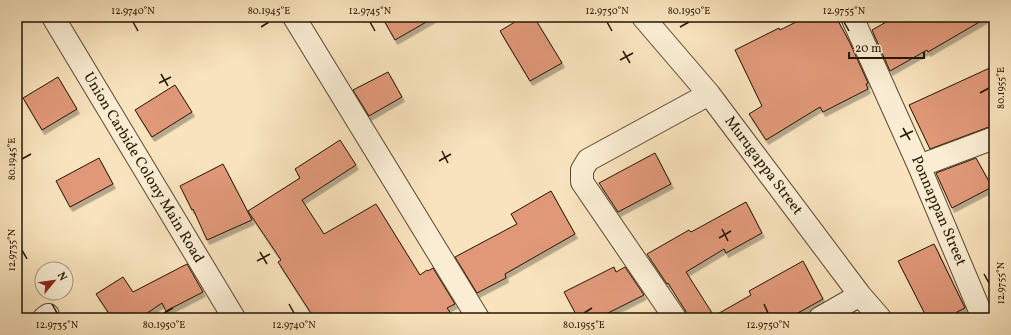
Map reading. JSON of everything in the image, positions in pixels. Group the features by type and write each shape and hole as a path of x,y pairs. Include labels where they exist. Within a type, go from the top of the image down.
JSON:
{"street":[{"name":"Union Carbide Colony Main Road","path":"53,17 234,318"},
{"path":"294,17 478,318"},
{"name":"Murugappa Street","path":"642,17 709,94 860,295 880,318"},
{"name":"Ponnappan Street","path":"852,17 920,166 983,318"},
{"path":"674,318 582,182 582,170 588,160 709,94"},
{"path":"920,166 994,138"},
{"path":"820,318 860,295"}],"building":[{"path":"382,17 435,17 395,40"},
{"path":"523,17 534,17 562,63 530,81 500,31"},
{"path":"806,17 836,17 850,43 868,83 866,84 868,89 823,112 820,107 766,140 749,114 762,106 735,50 779,28 780,30"},
{"path":"895,17 988,17 928,52 927,50 890,71 872,30"},
{"path":"994,66 994,125 930,149 909,105"},
{"path":"388,72 402,97 369,116 353,90"},
{"path":"58,77 77,109 42,130 23,98"},
{"path":"175,85 192,112 152,137 135,110"},
{"path":"340,140 356,165 302,200 324,234 376,204 420,275 433,268 455,304 447,308 454,318 314,318 278,262 281,260 248,211 300,178 295,169"},
{"path":"655,153 671,184 618,212 599,183"},
{"path":"99,158 113,184 70,207 56,181"},
{"path":"976,158 992,187 952,208 936,173"},
{"path":"223,164 252,220 207,240 193,209 192,210 180,186"},
{"path":"551,191 575,234 505,274 506,278 477,293 455,257 517,224 511,214"},
{"path":"746,202 762,233 726,253 724,249 686,272 714,316 751,295 749,291 803,261 823,299 789,318 690,318 668,283 667,284 647,254 689,230 691,232"},
{"path":"934,244 965,308 957,312 961,318 927,318 898,261"},
{"path":"187,264 203,292 166,311 162,303 140,318 112,318 96,294 123,277 133,292"},
{"path":"614,267 616,272 625,267 644,295 598,318 578,318 564,292"}]}
